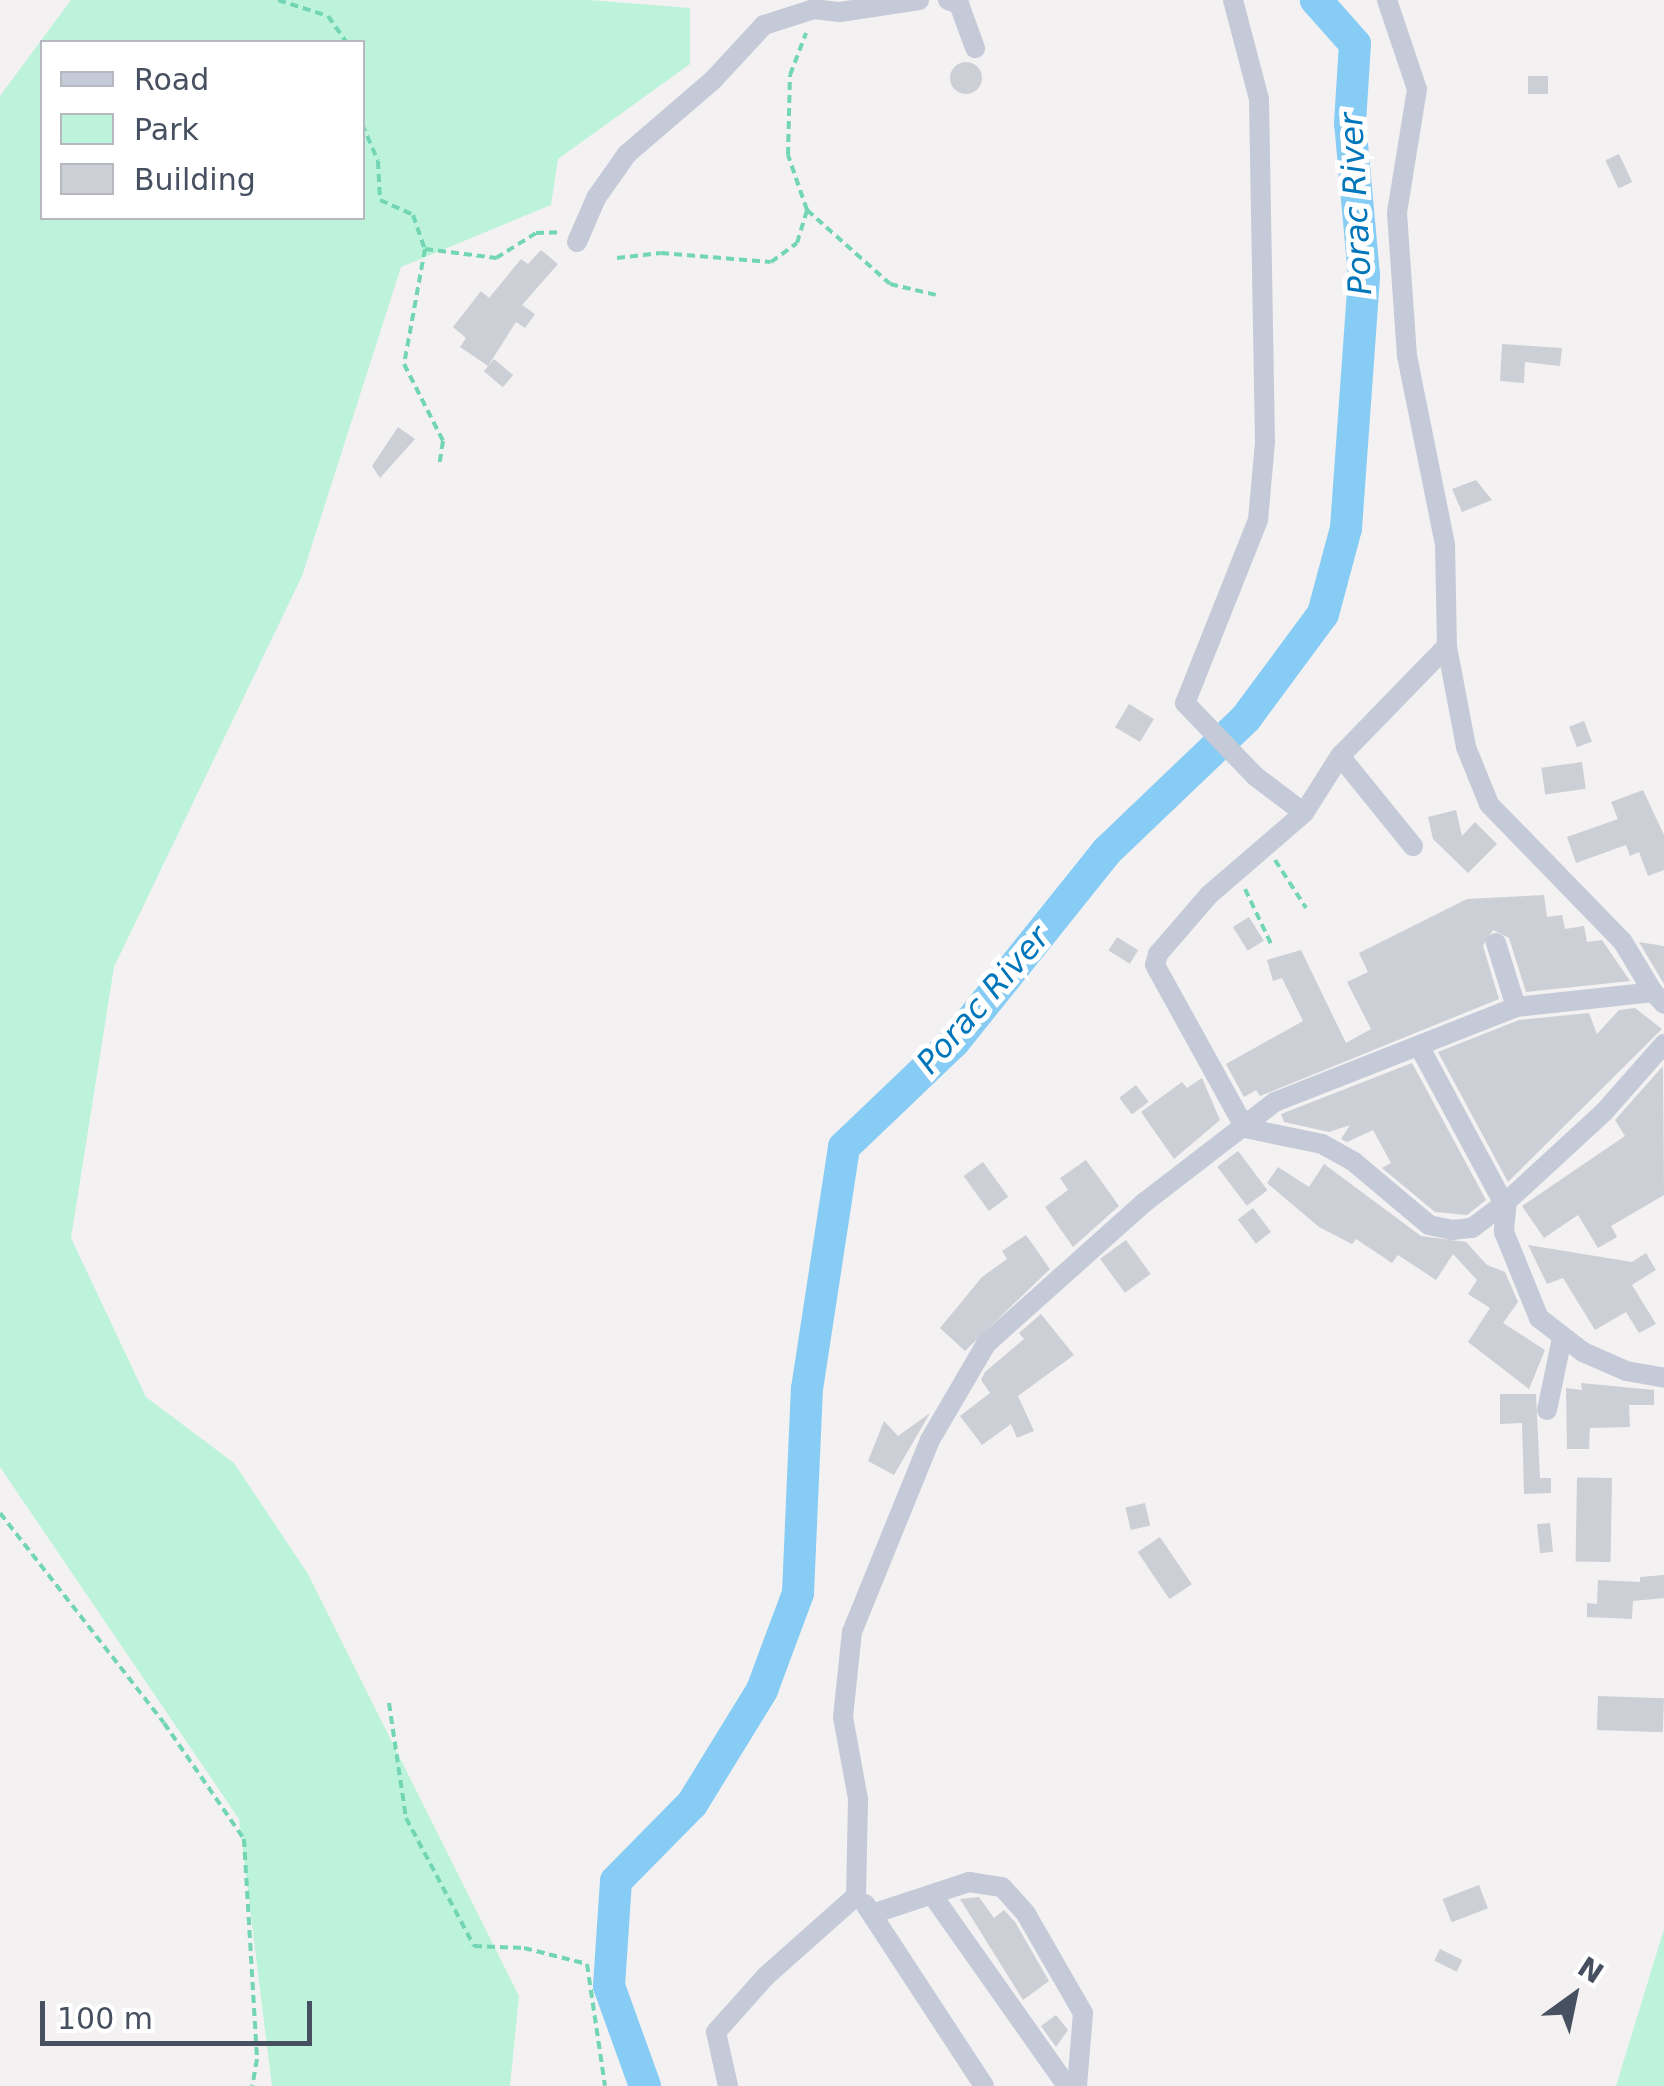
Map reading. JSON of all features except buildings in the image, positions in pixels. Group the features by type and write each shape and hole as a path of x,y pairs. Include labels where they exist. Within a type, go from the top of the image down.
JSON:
{"street":[{"path":"577,242 596,198 627,154 713,80 764,25 815,5 840,12 919,0"},
{"path":"948,0 959,4 975,48"},
{"path":"1234,0 1259,100 1265,442 1258,520 1184,703 1255,776 1304,813"},
{"path":"728,2086 716,2032 766,1976 856,1896 858,1799 843,1717 845,1671 872,1571 930,1440 986,1344 1145,1202 1275,1102 1516,1007 1659,998 1623,942 1489,804 1466,747 1447,646 1445,545 1407,356 1397,213 1417,89 1387,0"},
{"path":"1244,1128 1156,965 1158,954 1236,871 1304,813 1340,756 1447,646"},
{"path":"1340,756 1412,846"},
{"path":"1496,944 1516,1007"},
{"path":"1244,1128 1322,1144 1354,1162 1428,1226 1472,1228 1506,1203 1604,1112 1664,1044"},
{"path":"1419,1046 1506,1203 1504,1232 1516,1274 1539,1318 1562,1338 1626,1371 1664,1378"},
{"path":"1547,1410 1562,1338"},
{"path":"875,1913 969,1882 1002,1887 1026,1914 1083,2013 1077,2086"},
{"path":"856,1896 875,1913 984,2086"},
{"path":"933,1896 1067,2086"}],"path":[{"path":"278,0 328,16 345,40"},
{"path":"815,5 790,75 788,155 806,210 890,284 936,295"},
{"path":"365,131 378,161 380,200 414,215 425,249 404,364 428,399 443,441 439,465"},
{"path":"617,258 661,253 771,262 798,242 806,210"},
{"path":"425,249 496,258 536,234 560,232 577,242"},
{"path":"1264,844 1306,908"},
{"path":"1236,871 1272,948"},
{"path":"0,1512 164,1723 244,1839 257,2059 252,2086"},
{"path":"389,1703 406,1818 474,1946 524,1948 587,1964 605,2086"}],"green space":[{"path":"71,0 589,0 690,8 690,64 558,159 551,205 401,267 302,576 114,967 71,1238 146,1397 234,1463 308,1574 519,1996 510,2086 272,2086 239,1819 0,1467 0,96 40,42 40,220 365,220 365,40 41,40"},
{"path":"1664,1929 1664,2086 1616,2086"}],"waterway":[{"name":"Porac River","path":"645,2086 609,1986 616,1881 692,1804 762,1690 798,1593 807,1389 844,1147 954,1042 1107,851 1246,718 1323,614 1346,528 1364,276 1350,123 1355,44 1316,0"}]}
